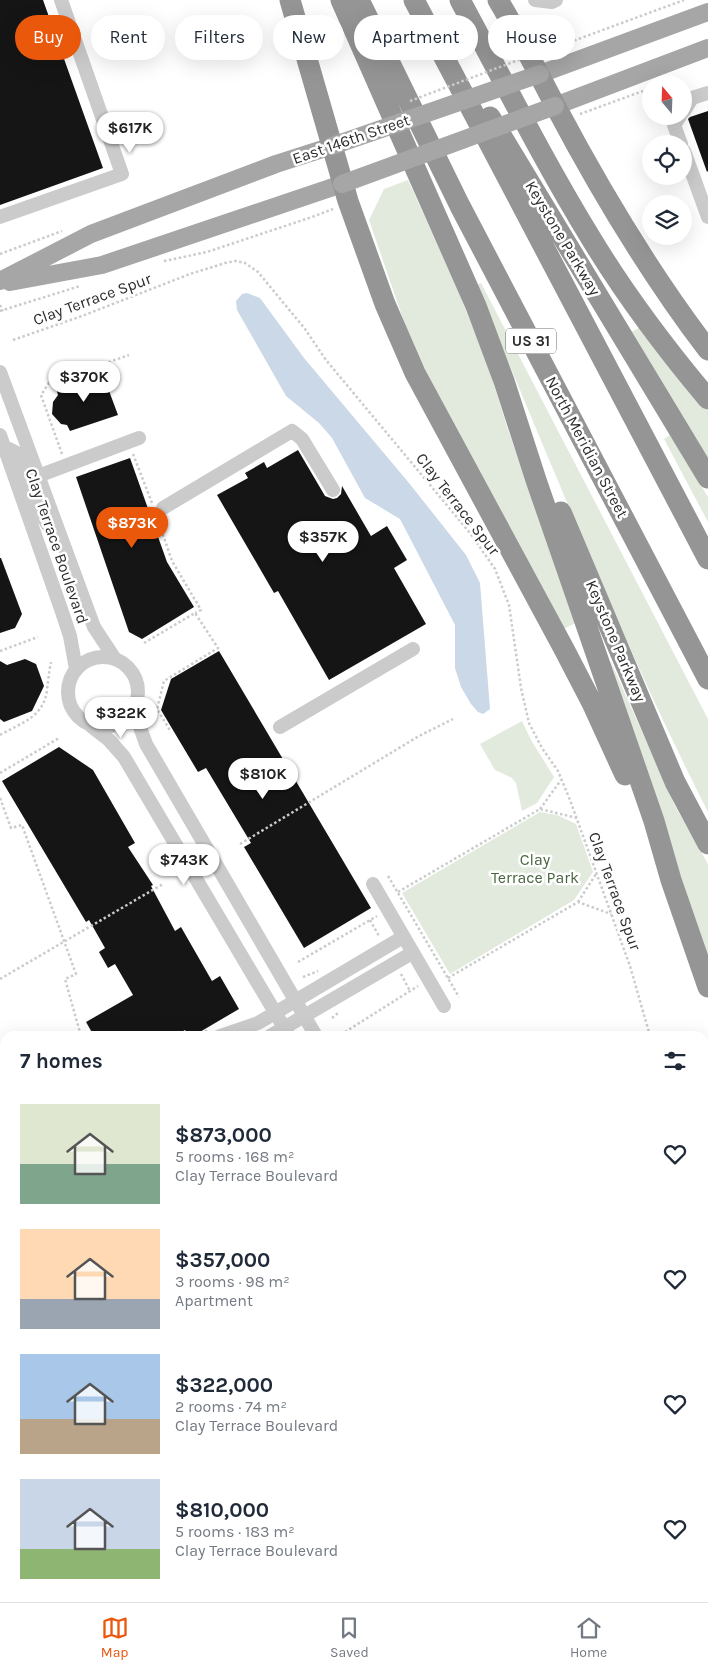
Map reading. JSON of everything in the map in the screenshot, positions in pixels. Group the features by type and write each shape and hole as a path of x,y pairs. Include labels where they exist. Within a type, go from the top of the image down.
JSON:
{"highway":[{"path":"290,0 342,184 385,304 415,373 592,703 671,880"},
{"path":"341,0 465,281 504,381 536,480 654,821 671,880 708,987"},
{"name":"North Meridian Street","path":"359,0 460,206 708,679"},
{"path":"415,0 708,559"},
{"name":"Keystone Parkway","path":"415,0 513,153 708,478"},
{"path":"460,0 550,169 592,241 656,334 708,400"},
{"path":"498,0 540,74 555,106 632,241 661,286 708,350"},
{"name":"Keystone Parkway","path":"504,381 675,782 708,844"}],"main road":[{"name":"East 146th Street","path":"0,282 92,234 276,164 540,74 708,12"},
{"name":"East 146th Street","path":"0,282 102,265 342,184 708,48"}],"street":[{"path":"0,217 122,174 61,0"},
{"path":"534,0 552,2 556,0"},
{"path":"692,98 708,93"},
{"path":"692,173 708,217"},
{"name":"Clay Terrace Boulevard","path":"0,372 94,627 115,659"},
{"path":"158,512 292,431 302,439 333,490"},
{"path":"38,476 139,438"},
{"path":"3,453 14,450 20,455 41,514 71,564"},
{"name":"Clay Terrace Boulevard","path":"3,453 62,609 70,636 76,669"},
{"path":"280,726 413,649"},
{"path":"285,1031 124,757 109,740 79,718 74,712 68,698 68,683 76,669 90,660 106,657 115,659 134,675 138,684 137,702 140,727 146,744 313,1031"},
{"path":"91,726 108,728 123,722 134,709 137,702"},
{"path":"373,884 444,1006"},
{"path":"235,1031 258,1023 403,937"},
{"path":"287,1031 304,1017 412,953"}],"path":[{"path":"575,40 684,0"},
{"path":"410,102 518,60"},
{"path":"592,110 642,91"},
{"path":"161,262 206,252 331,209"},
{"name":"Clay Terrace Spur","path":"13,340 225,263 241,262 250,265 258,272 305,329 326,360 470,533 495,569 509,605 520,681 530,723 562,780 577,818 630,966 649,1031"},
{"path":"0,304 2,311 86,284"},
{"path":"56,458 62,453 41,395 49,383 128,354"},
{"path":"131,452 136,457 158,512 172,561 201,610 144,643"},
{"path":"171,732 157,709 164,681 218,648 195,613"},
{"path":"0,651 38,637"},
{"path":"0,735 36,715 47,692 51,662"},
{"path":"240,844 419,736 453,719"},
{"path":"0,773 59,738"},
{"path":"398,892 540,809 562,780"},
{"path":"0,798 11,828 22,825 76,974 65,979 80,1031"},
{"path":"540,809 577,818"},
{"path":"448,978 578,902 597,874"},
{"path":"388,876 459,997"},
{"path":"0,979 163,884"},
{"path":"298,962 402,901"},
{"path":"578,902 612,914"},
{"path":"347,1031 428,979"}],"green space":[{"path":"408,180 458,290 488,366 509,433 576,623 561,630 412,345 369,220 384,189"},
{"path":"481,283 708,719 708,812 676,748 616,617 476,285"},
{"path":"639,328 708,411 708,459 631,332"},
{"path":"670,435 708,497 708,522 664,439"},
{"path":"611,662 675,806 708,864 708,958 606,664"},
{"path":"522,721 531,740 554,777 537,803 522,811 516,783 512,778 495,770 480,744"},
{"name":"Clay Terrace Park","path":"540,812 557,815 576,824 593,872 574,900 450,974 402,893"}],"water":[{"path":"247,293 260,298 304,358 409,483 466,555 480,583 490,709 483,714 478,712 471,704 461,687 455,668 455,625 400,519 365,498 332,438 319,423 286,396 237,310 236,301 242,294"}],"building":[{"path":"0,0 43,0 48,15 15,15 15,60 64,60 103,168 0,205"},
{"path":"708,111 707,172 690,125 692,125 692,116"},
{"path":"102,372 118,415 70,431 67,425 61,424 52,414 53,402 58,395 56,388"},
{"path":"298,450 325,496 333,499 337,498 341,494 342,486 371,536 387,526 407,560 394,568 426,624 329,680 278,591 274,593 217,495 248,478 245,473 264,462 267,468"},
{"path":"130,458 167,562 194,607 142,639 129,632 76,477"},
{"path":"0,558 22,614 15,628 0,633"},
{"path":"219,651 371,908 304,948 244,847 251,843 206,768 198,772 161,710 171,679"},
{"path":"25,659 36,664 44,686 32,711 4,722 0,719 0,661 7,665"},
{"path":"59,747 93,770 135,843 128,847 153,885 151,886 175,931 181,927 212,981 220,976 239,1009 202,1031 91,1031 86,1022 133,995 115,964 108,968 99,952 105,948 89,920 86,922 2,781"}]}
